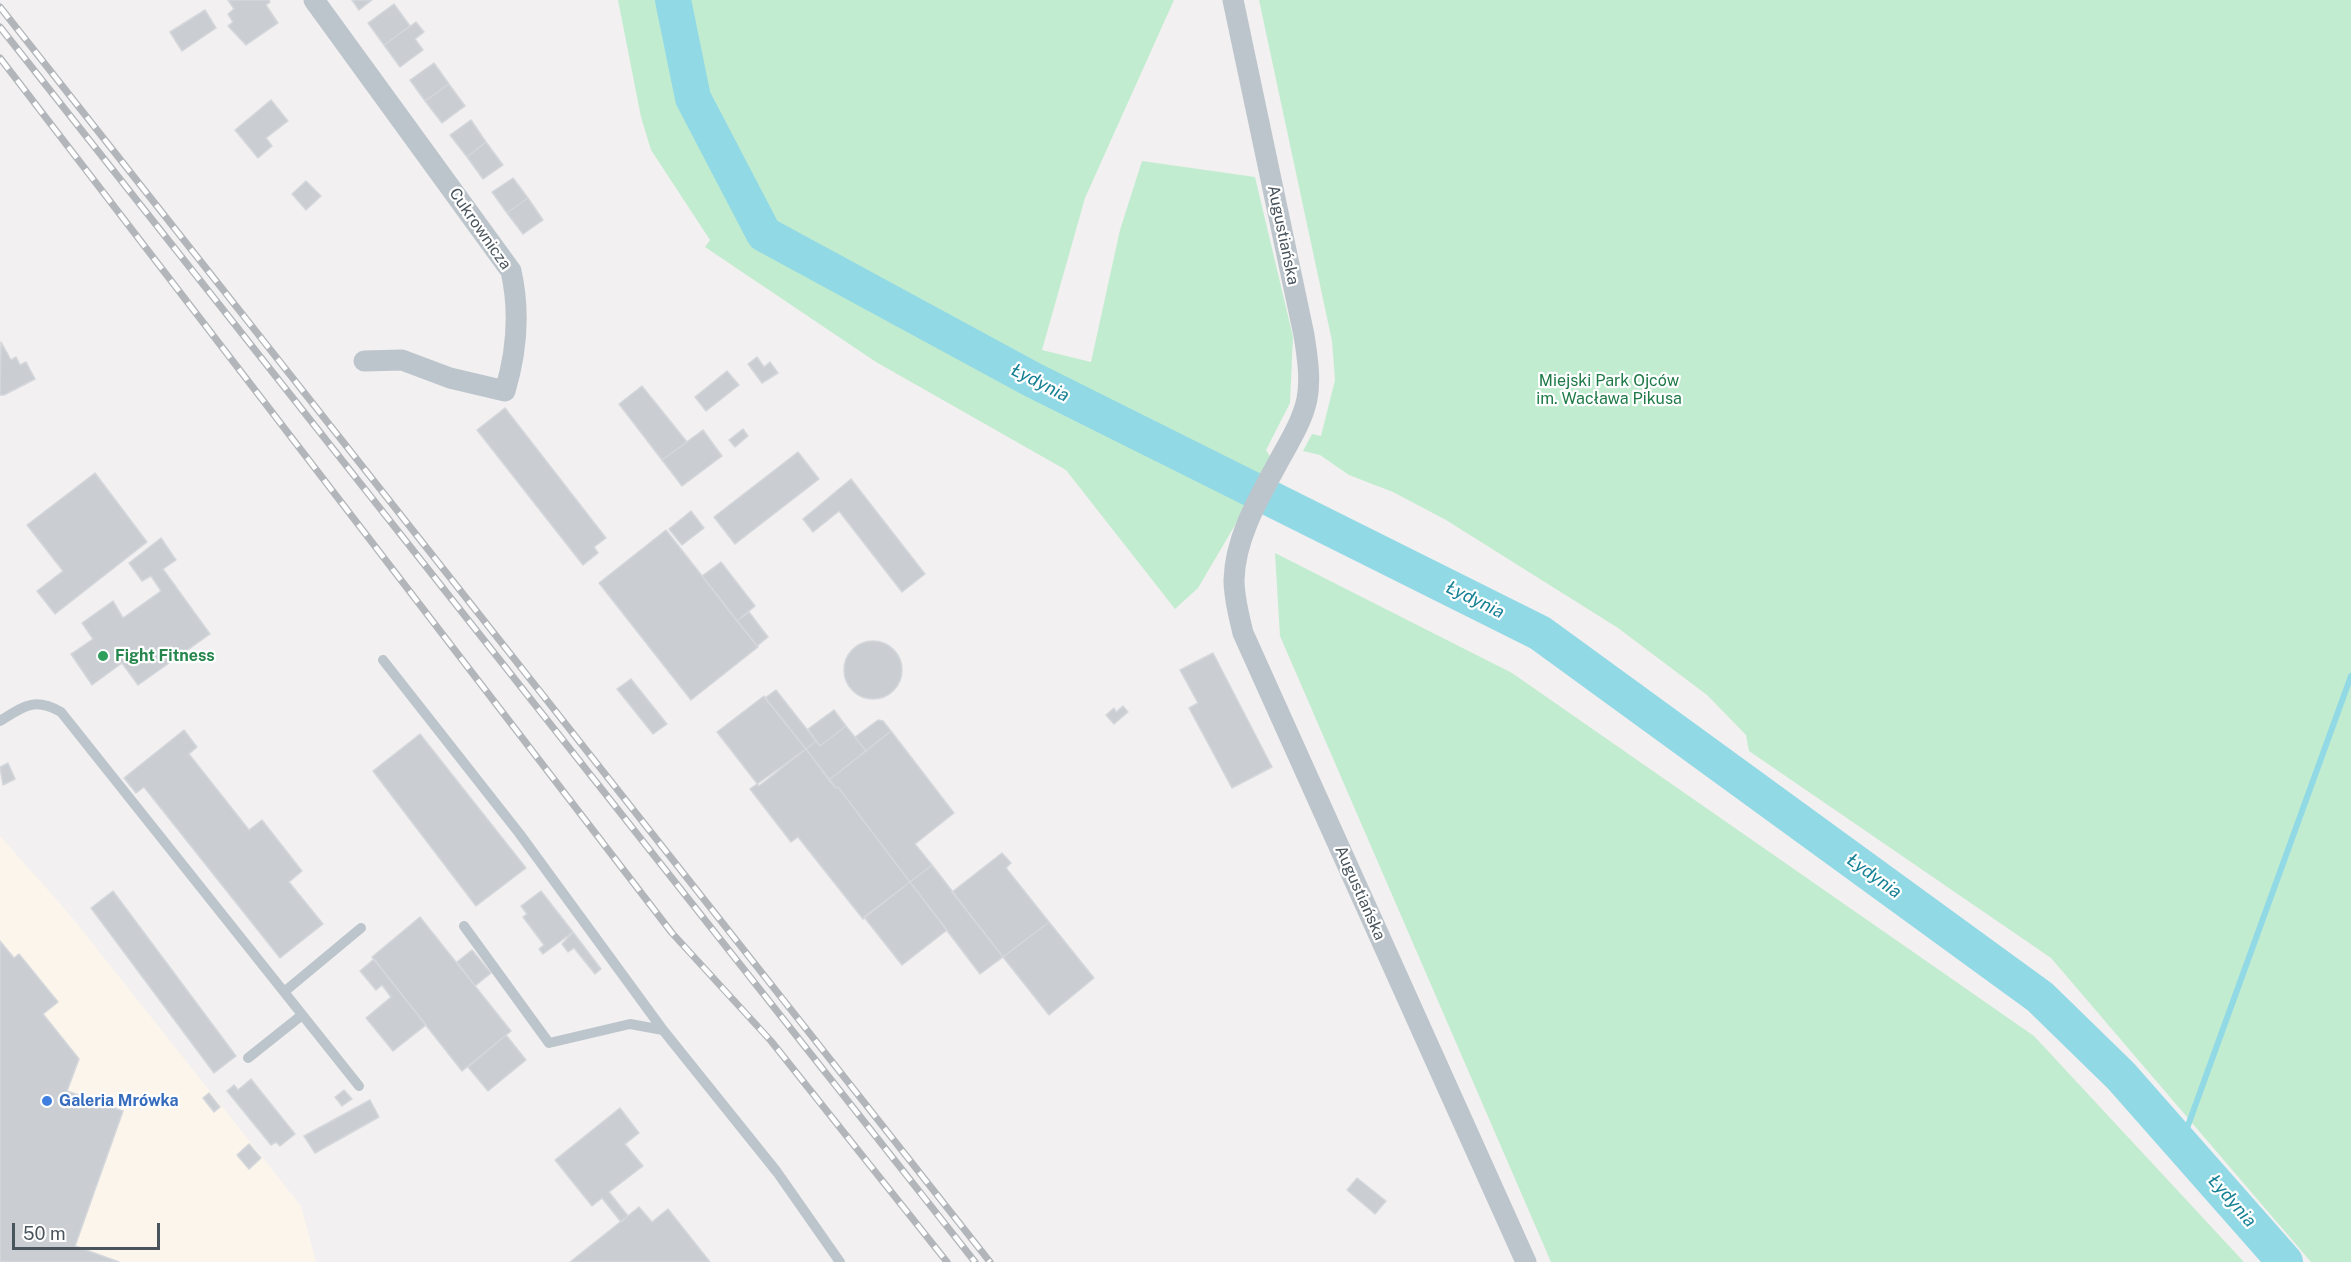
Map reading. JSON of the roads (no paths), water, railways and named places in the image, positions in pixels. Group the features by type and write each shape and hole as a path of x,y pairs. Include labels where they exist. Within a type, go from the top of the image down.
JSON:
{"street":[{"name":"Cukrownicza","path":"314,0 511,271 517,298 514,361 505,391 450,378 402,360 364,361"},
{"name":"Augustiańska","path":"1233,0 1308,363 1307,398 1296,429 1250,516 1242,540 1234,579 1243,633 1526,1262"}],"lane":[{"path":"383,660 519,833 663,1030 777,1172 840,1262"},
{"path":"0,721 27,704 46,704 61,712 359,1086"},
{"path":"464,926 549,1043 630,1024 663,1030"},
{"path":"284,992 361,928"},
{"path":"248,1058 302,1015"}],"waterway":[{"name":"Łydynia","path":"673,0 693,98 764,234 1033,380 1540,633 2040,997 2121,1076 2285,1262"},
{"path":"2182,1142 2351,676"}],"railway":[{"path":"0,7 990,1262"},
{"path":"0,27 975,1262"},
{"path":"0,58 672,933 771,1041 947,1262"}],"place":[{"name":"Fight Fitness","path":"103,656"},
{"name":"Galeria Mrówka","path":"47,1101"}],"park label":[{"name":"Miejski Park Ojców im. Wacława Pikusa","path":"1609,390"}]}
